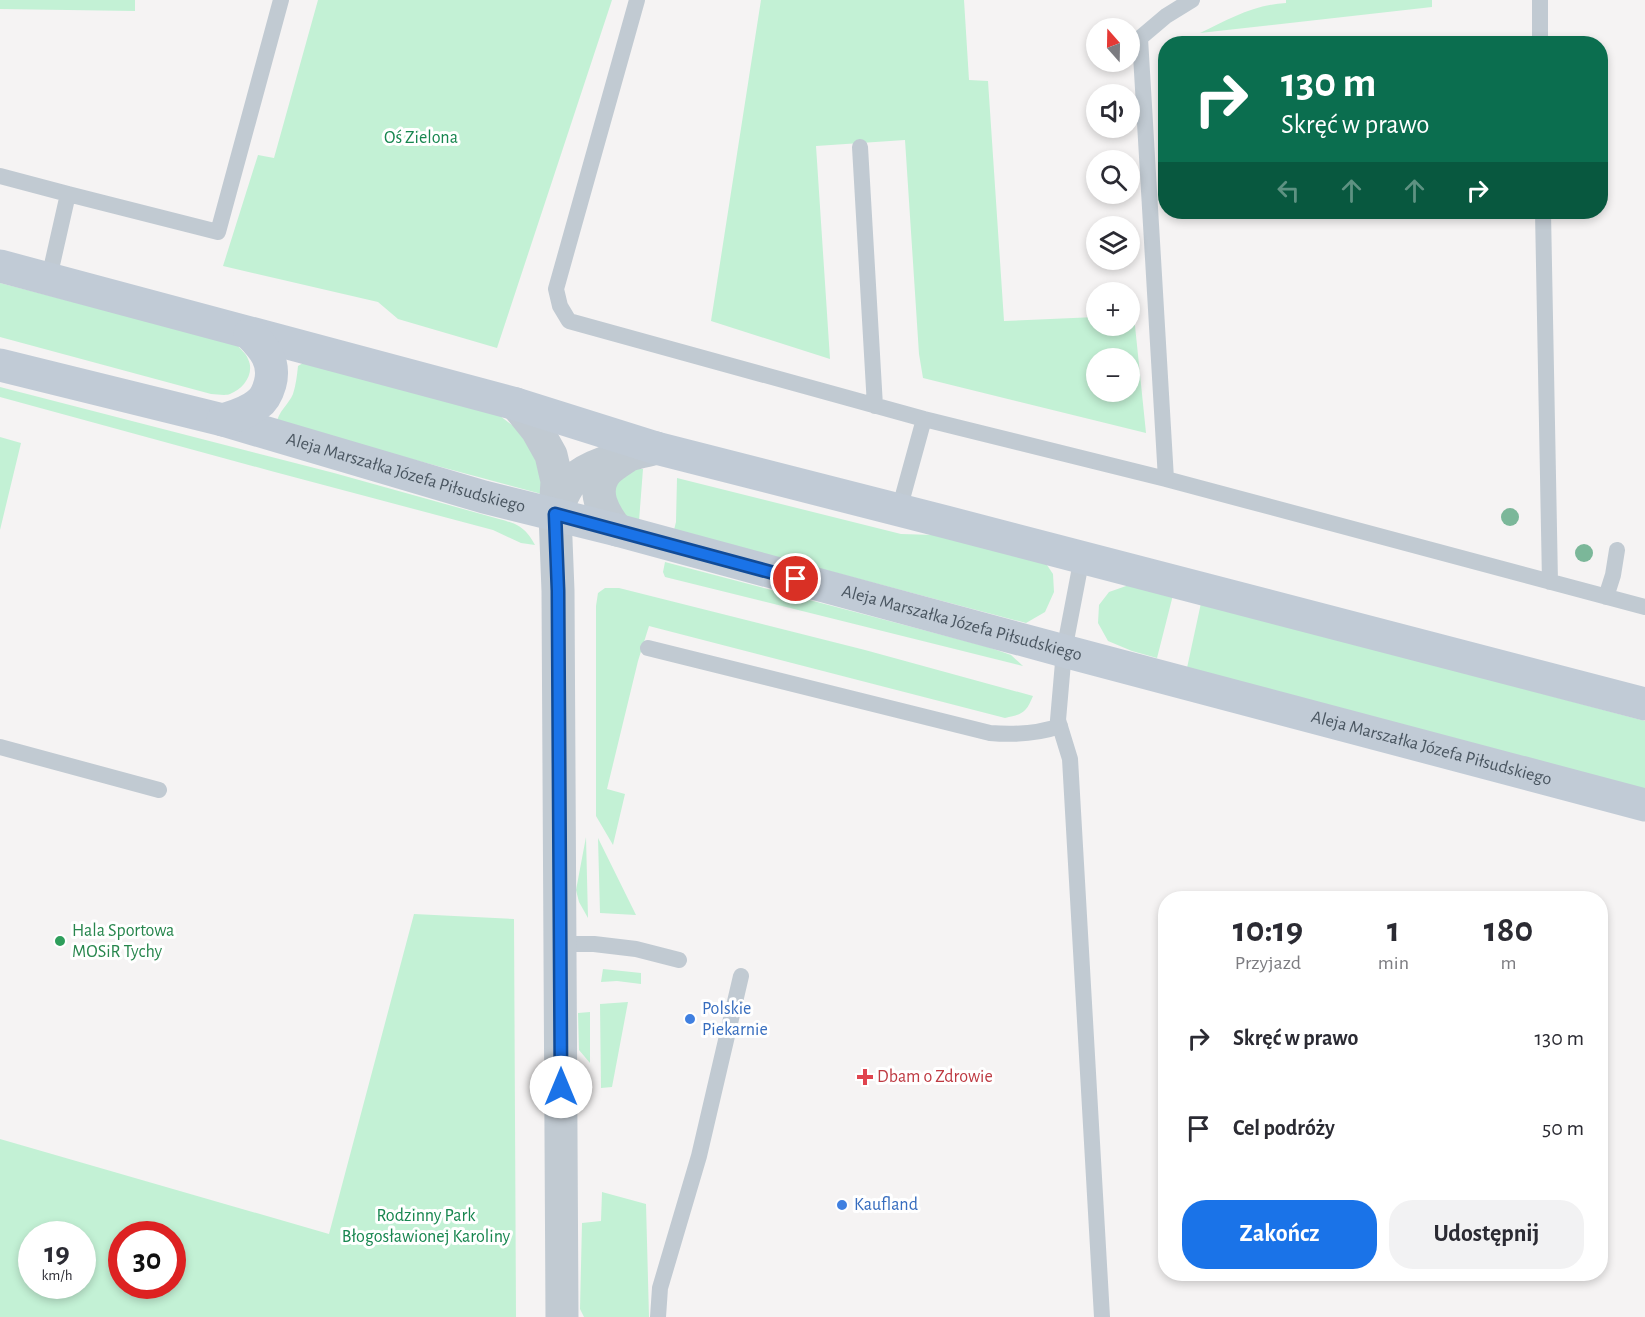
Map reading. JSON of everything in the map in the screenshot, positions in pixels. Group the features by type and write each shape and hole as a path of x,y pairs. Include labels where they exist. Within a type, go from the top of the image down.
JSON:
{"main road":[{"path":"0,266 516,404 641,452 899,510 1645,704"},
{"path":"223,420 259,404 268,390 273,375 271,362 264,348 250,334"},
{"name":"Aleja Marszałka Józefa Piłsudskiego","path":"0,365 223,420 484,497 1645,805"}],"street":[{"path":"516,404 537,430 550,455 557,481 555,514 558,591 562,1317"},
{"path":"555,514 564,493 573,480 605,463 641,452"},
{"path":"617,531 601,506 600,483 607,471 641,452"}],"lane":[{"path":"0,176 218,232 281,0"},
{"path":"638,0 556,289 560,306 568,321 875,406 1166,479 1645,607"},
{"path":"1166,479 1140,38 1166,16 1192,0"},
{"path":"1540,0 1540,36"},
{"path":"860,147 875,406"},
{"path":"49,278 68,194"},
{"path":"1543,219 1550,582"},
{"path":"899,510 924,419"},
{"path":"1606,597 1613,575 1617,550"},
{"path":"1082,557 1064,651 1058,720 1070,759 1102,1317"},
{"path":"648,648 990,733 1024,734 1060,726"},
{"path":"0,747 159,790"},
{"path":"560,944 594,944 636,949 679,960"},
{"path":"658,1317 660,1288 699,1156 741,976"}],"green space":[{"path":"0,0 135,0 135,11 0,9"},
{"name":"Oś Zielona","path":"318,0 612,0 497,348 398,319 378,302 223,266 258,155 274,158"},
{"path":"761,0 964,0 969,80 988,81 1004,321 1086,317 1086,336 1136,336 1137,348 1086,348 1086,402 1140,402 1140,374 1146,433 923,378 919,354 905,140 816,146 830,359 711,321"},
{"path":"1286,0 1432,0 1432,7 1200,33 1262,7 1286,3"},
{"path":"0,283 236,344 248,359 249,375 244,384 235,392 226,395 211,394 0,337"},
{"path":"303,363 500,416 524,434 540,454 549,496 277,423 293,394 298,366"},
{"path":"0,387 334,473 506,521 524,530 535,545 521,543 493,530 0,397"},
{"path":"0,437 21,443 0,530"},
{"path":"631,468 643,469 639,521 621,515 611,482"},
{"path":"677,478 901,534 967,536 1043,559 1053,574 1054,592 1045,612 1026,623 674,530"},
{"path":"665,562 988,647 1011,655 1023,666 665,577 663,572"},
{"path":"1129,585 1173,595 1157,658 1108,641 1098,623 1099,605 1109,592"},
{"path":"605,588 619,588 865,650 1033,696 1023,712 1005,718 649,626 638,661 607,789 625,794 613,845 596,816 596,606 598,593"},
{"path":"1201,603 1645,721 1645,789 1187,668"},
{"path":"586,837 588,918 579,902 576,890"},
{"path":"598,838 636,915 600,913"},
{"name":"Rodzinny Park Błogosławionej Karoliny","path":"414,914 514,919 516,1317 0,1317 0,1139 329,1234"},
{"path":"603,969 641,973 641,984 601,982"},
{"path":"628,1002 612,1087 601,1088 600,1004"},
{"path":"590,1012 590,1063 579,1050 578,1013"},
{"path":"602,1192 646,1204 649,1317 584,1317 580,1309 582,1223 601,1221"}],"place":[{"name":"Hala Sportowa MOSiR Tychy","path":"60,941"},
{"name":"Polskie Piekarnie","path":"690,1019"},
{"name":"Dbam o Zdrowie","path":"865,1077"},
{"name":"Kaufland","path":"842,1205"}],"route":[{"path":"561,1087 558,591 555,514 796,579"}]}
